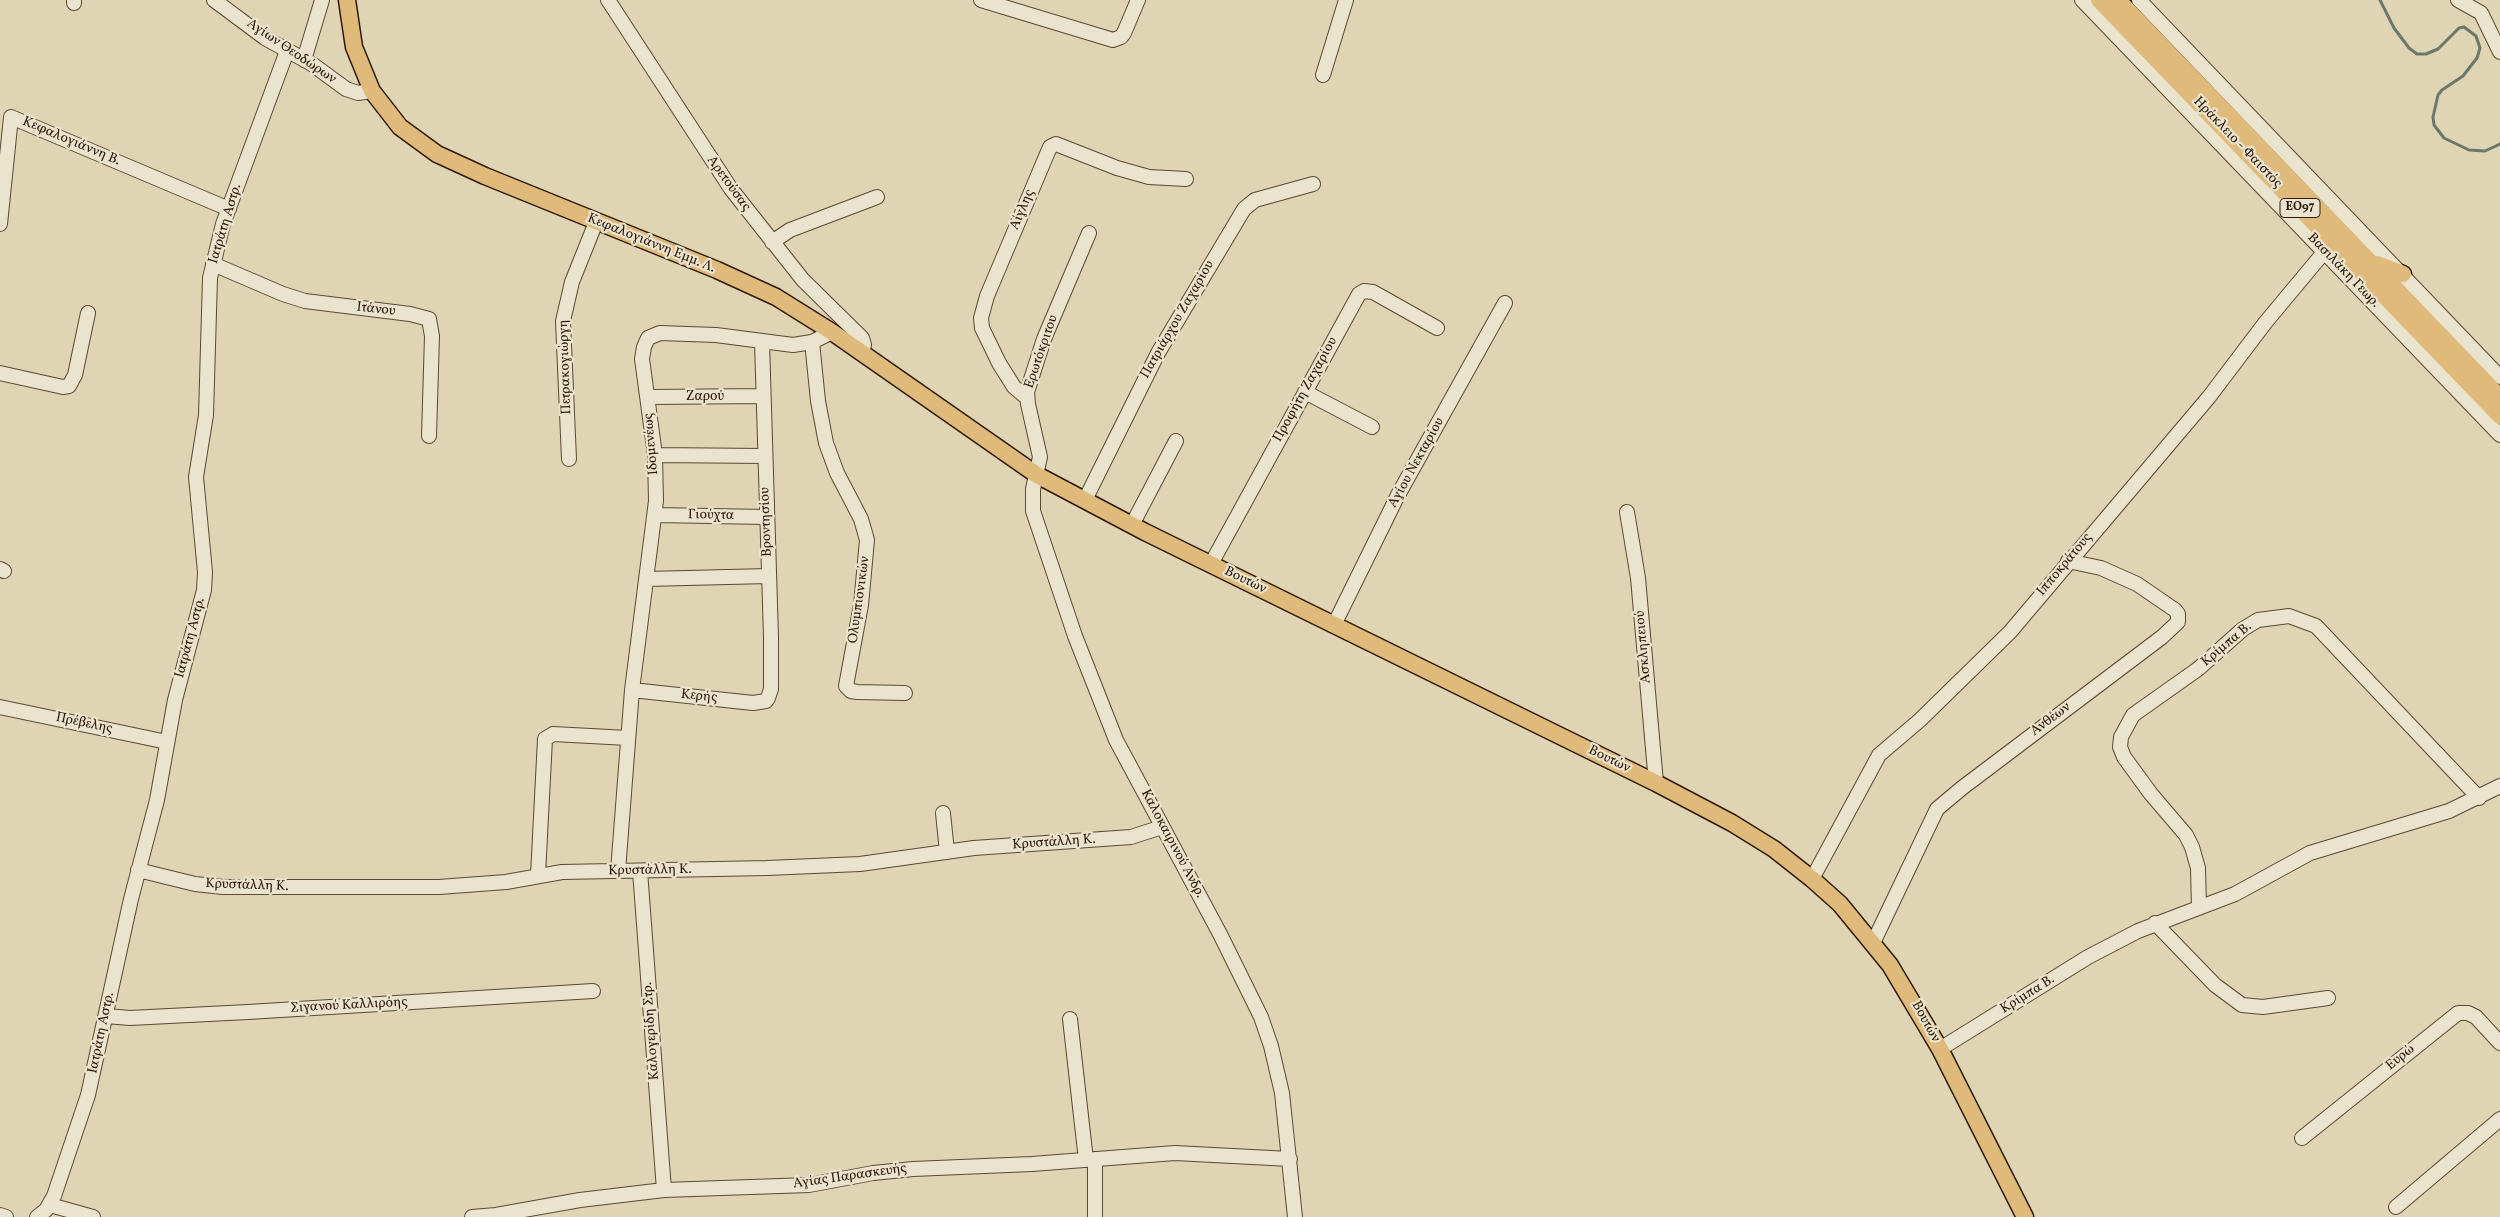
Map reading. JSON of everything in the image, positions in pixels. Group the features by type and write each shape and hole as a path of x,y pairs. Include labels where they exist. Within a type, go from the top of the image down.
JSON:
{"main road":[{"name":"Κεφαλογιάννη Εμμ. Λ.","path":"347,0 354,47 372,91 400,127 437,154 485,176 756,288 793,307 832,332 1037,475"},
{"name":"Ηράκλειο - Φαιστός","path":"2099,0 2500,416"},
{"name":"Ηράκλειο - Φαιστός","path":"2118,0 2500,397"},
{"path":"2370,261 2403,274"},
{"name":"Βουτών","path":"1037,475 1132,525 1656,783 1753,836 1812,879 1840,904 1873,943 1906,990 1940,1049 2025,1217"}],"street":[{"name":"Αγίων Θεοδώρων","path":"214,0 265,38 304,60 346,89 358,93 372,91"},
{"path":"304,60 322,0"},
{"name":"Αρετούσας","path":"608,0 712,162 803,280 862,338 864,345 862,353"},
{"path":"981,0 1113,40 1121,37 1124,33 1138,0"},
{"path":"1323,76 1346,0"},
{"name":"Βασιλάκη Γεωρ.","path":"2082,0 2500,435"},
{"path":"2139,0 2500,377"},
{"path":"2458,0 2481,13 2500,52"},
{"name":"Ιατράτη Αστρ.","path":"37,1217 43,1215 50,1205 88,1095 138,870 155,806 175,700 204,585 196,477 206,414 208,298 212,264 229,209 287,51"},
{"name":"Κεφαλογιάννη Β.","path":"0,224 11,118 229,209"},
{"name":"Αίγλης","path":"1027,398 1014,387 998,363 982,328 981,318 987,296 1050,147 1056,144 1122,170 1149,177 1186,179"},
{"name":"Πατριάρχου Ζαχαρίου","path":"1085,500 1158,353 1244,209 1255,200 1313,184"},
{"path":"772,242 790,230 877,197"},
{"name":"Πετρακογιώργη","path":"569,459 563,321 572,282 596,222"},
{"name":"Ερωτόκριτου","path":"1037,475 1040,457 1027,398 1038,354 1089,233"},
{"name":"Ιπποκράτους","path":"1812,879 1879,755 1920,720 2010,632 2068,561 2209,397 2265,323 2325,252"},
{"name":"Ιτάνου","path":"212,264 282,294 305,301 410,314 429,319 432,336 430,436"},
{"name":"Προφήτη Ζαχαρίου","path":"1211,564 1361,292 1367,291 1378,295 1437,328"},
{"name":"Αγίου Νεκταρίου","path":"1334,625 1402,489 1505,303"},
{"path":"0,373 64,387 69,386 75,375 88,313"},
{"name":"Ιδομενέως","path":"618,871 632,690 655,515 655,455 643,353 648,338 656,334 698,333 793,345 812,342 832,332"},
{"name":"Βροντησίου","path":"762,342 771,689 766,701"},
{"name":"Ολυμπιονικών","path":"812,342 818,401 826,443 837,473 861,519 867,540 862,598 846,686 851,691 857,692 905,693"},
{"path":"1305,392 1372,427"},
{"name":"Ζαρού","path":"648,397 763,396"},
{"path":"1132,525 1176,442"},
{"path":"655,455 765,456"},
{"name":"Καλοκαιρινού Ανδρ.","path":"1037,475 1032,497 1033,511 1061,596 1116,740 1220,934 1261,1017 1271,1046 1282,1093 1295,1217"},
{"name":"Ασκληπειού","path":"1627,512 1638,578 1656,783"},
{"name":"Γιούχτα","path":"655,515 767,517"},
{"name":"Ανθέων","path":"1873,943 1937,809 2178,622 2178,614 2175,610 2125,577 2100,568 2068,561"},
{"path":"646,579 769,576"},
{"name":"Κρίμπα Β.","path":"2200,908 2198,868 2192,847 2186,835 2151,794 2124,756 2120,747 2121,737 2133,715 2191,675 2243,629 2258,620 2289,616 2316,626 2479,798"},
{"name":"Κερής","path":"632,690 753,703 766,701"},
{"name":"Πρέβελης","path":"0,707 167,742"},
{"path":"538,875 545,739 553,734 628,738"},
{"name":"Κρίμπα Β.","path":"1940,1049 2098,952 2155,923 2235,894 2310,853 2441,814 2479,798 2500,786"},
{"path":"943,813 947,852"},
{"name":"Κρυστάλλη Κ.","path":"138,870 195,884 246,888 439,888 506,882 562,872 838,865 947,852 1112,839 1141,835 1162,827"},
{"name":"Καλογερίδη Στρ.","path":"640,871 664,1190"},
{"path":"2155,923 2215,985 2242,1005 2263,1007 2328,998"},
{"name":"Σιγανού Καλλιρόης","path":"106,1016 130,1018 592,991"},
{"name":"Ευρώ","path":"2302,1138 2458,1013 2468,1013 2476,1017 2500,1043"},
{"path":"1070,1019 1091,1159 1095,1217"},
{"path":"2396,1206 2500,1119"},
{"name":"Αγίας Παρασκευής","path":"472,1217 496,1215 580,1200 664,1190 809,1185 873,1173 913,1169 1175,1153 1290,1160"},
{"path":"1286,1217 1294,1201"},
{"path":"50,1205 93,1217"},
{"path":"0,1215 6,1217"}],"waterway":[{"path":"2380,0 2394,28 2409,48 2417,54 2426,54 2438,49 2459,28 2464,27 2476,36 2480,48 2477,58 2463,76 2442,90 2438,95 2433,117 2434,125 2444,138 2469,150 2485,151 2500,144"}]}
